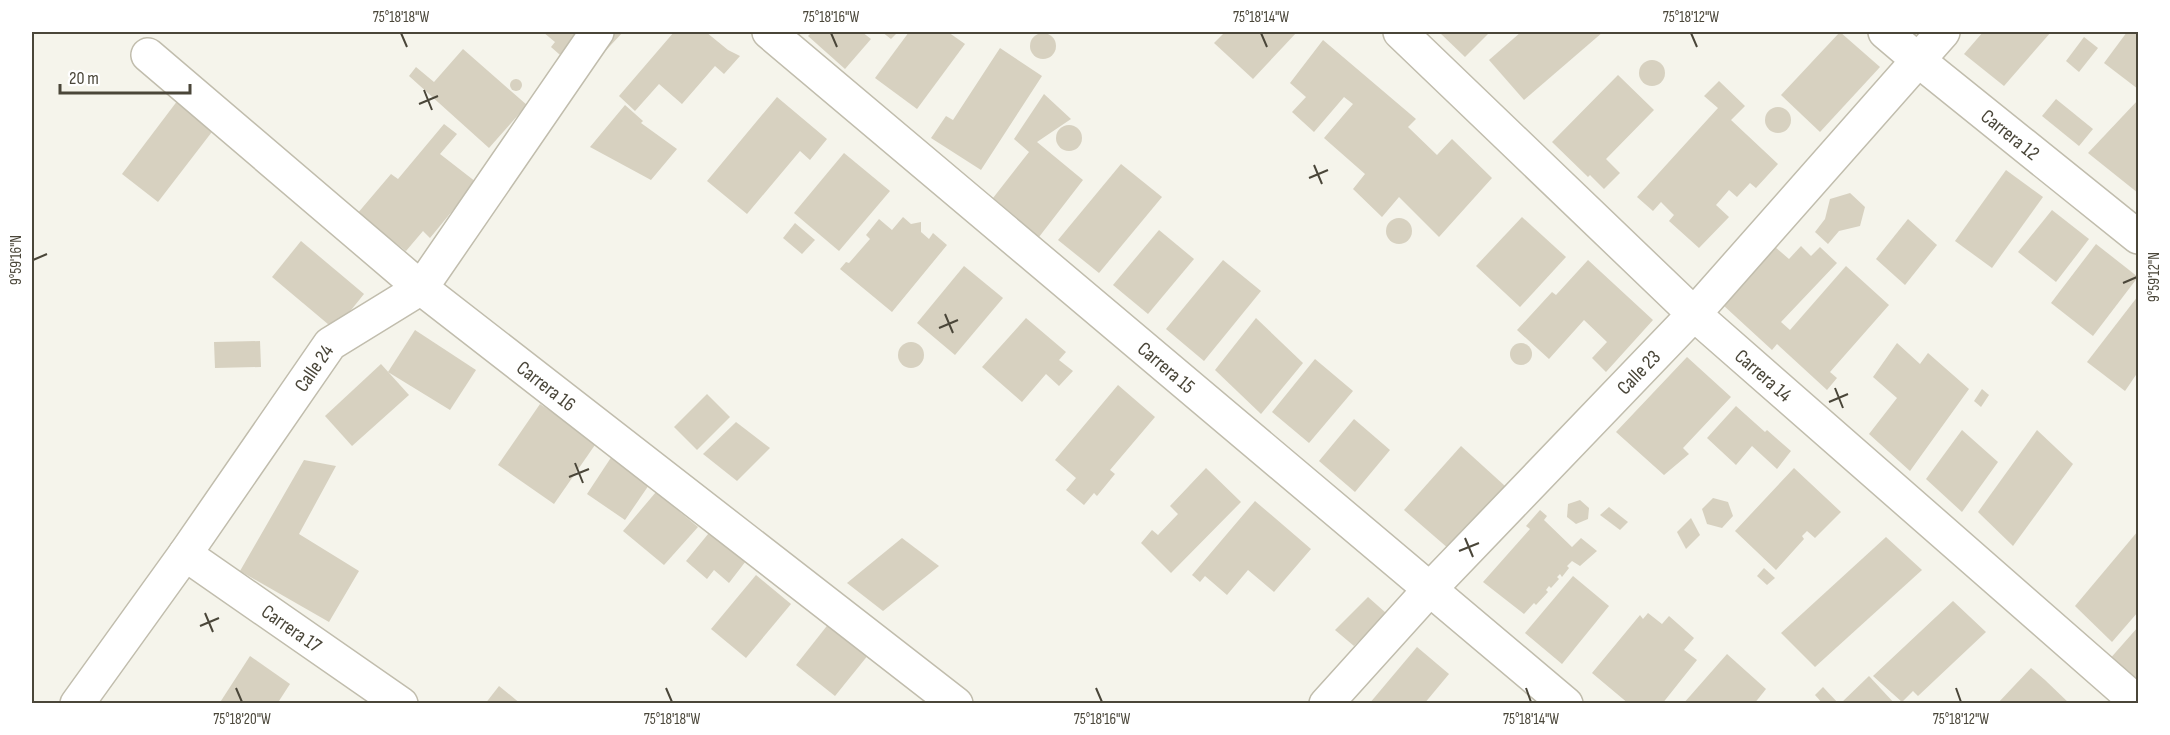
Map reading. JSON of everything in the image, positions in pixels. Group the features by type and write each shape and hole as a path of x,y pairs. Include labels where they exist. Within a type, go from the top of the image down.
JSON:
{"street":[{"name":"Calle 24","path":"77,704 185,554 330,344 421,288 597,32"},
{"name":"Carrera 15","path":"769,32 1566,704"},
{"name":"Carrera 14","path":"1400,32 1694,314 2138,703"},
{"name":"Carrera 12","path":"1885,32 2139,237"},
{"name":"Calle 23","path":"1326,704 1429,590 1694,314 1943,32"},
{"name":"Carrera 16","path":"148,55 421,288 956,704"},
{"name":"Carrera 17","path":"185,554 401,704"}],"building":[{"path":"543,32 623,32 583,75 551,47 555,42"},
{"path":"674,32 706,32 728,50 740,56 724,74 715,66 682,104 659,84 635,111 619,96"},
{"path":"812,32 862,32 871,39 845,69 808,36"},
{"path":"882,32 898,32 891,39"},
{"path":"909,32 948,32 965,44 917,109 875,78"},
{"path":"1225,32 1297,32 1253,79 1214,43"},
{"path":"1439,32 1490,32 1465,57"},
{"path":"1521,32 1603,32 1524,100 1489,60"},
{"path":"1840,32 1880,67 1820,132 1781,95"},
{"path":"1983,32 2051,32 2004,86 1964,54"},
{"path":"2127,32 2138,32 2138,89 2104,63"},
{"path":"1043,33 1052,37 1056,46 1052,55 1043,59 1034,55 1030,46 1034,37"},
{"path":"2084,37 2098,48 2079,72 2066,61"},
{"path":"1323,40 1416,119 1408,127 1437,155 1452,139 1492,178 1439,237 1399,197 1382,217 1353,189 1365,174 1324,138 1353,104 1344,97 1314,132 1292,112 1306,97 1290,83"},
{"path":"1000,48 1042,76 981,170 931,138 946,116 953,120"},
{"path":"463,49 527,105 489,148 409,76 416,67 434,82"},
{"path":"1652,60 1661,64 1665,73 1661,82 1652,86 1643,82 1639,73 1643,64"},
{"path":"1618,75 1654,110 1606,159 1620,173 1604,189 1590,175 1588,177 1552,142"},
{"path":"516,79 522,85 516,91 510,85"},
{"path":"1719,81 1745,106 1731,120 1778,164 1756,188 1750,183 1737,197 1729,190 1716,205 1729,217 1699,248 1669,221 1674,215 1661,202 1653,211 1637,197 1718,108 1704,96"},
{"path":"1044,94 1071,119 1037,142 1083,180 1039,237 993,198 1029,152 1014,139"},
{"path":"181,96 218,124 158,202 122,174"},
{"path":"777,97 827,139 810,160 800,151 747,214 707,181"},
{"path":"2056,99 2093,129 2079,146 2042,116"},
{"path":"2138,100 2138,193 2088,153"},
{"path":"625,105 643,121 641,123 677,149 651,180 590,147"},
{"path":"1778,107 1787,111 1791,120 1787,129 1778,133 1769,129 1765,120 1769,111"},
{"path":"444,124 457,134 440,154 476,182 430,238 423,231 406,251 357,214 391,174 398,179"},
{"path":"1069,125 1078,129 1082,138 1078,147 1069,151 1060,147 1056,138 1060,129"},
{"path":"844,153 890,191 839,251 794,213"},
{"path":"1121,164 1162,197 1099,273 1058,240"},
{"path":"2006,170 2043,197 1992,268 1955,241"},
{"path":"1850,193 1865,207 1860,226 1839,231 1828,244 1815,232 1825,219 1830,199"},
{"path":"2052,210 2089,239 2056,282 2018,252"},
{"path":"903,217 911,224 921,222 921,232 929,239 933,233 947,245 892,312 840,269 846,262 849,263 870,239 866,235 879,219 892,230"},
{"path":"1522,217 1566,257 1520,307 1476,266"},
{"path":"1399,218 1408,222 1412,231 1408,240 1399,244 1390,240 1386,231 1390,222"},
{"path":"1908,219 1937,245 1905,285 1876,259"},
{"path":"795,223 815,240 802,254 783,238"},
{"path":"1159,230 1194,259 1148,314 1113,285"},
{"path":"301,241 364,294 335,330 272,277"},
{"path":"2096,244 2138,277 2093,336 2051,303"},
{"path":"1801,246 1811,256 1820,247 1837,263 1781,322 1790,330 1846,266 1889,305 1830,372 1837,378 1827,390 1777,344 1772,350 1723,305 1775,247 1789,259"},
{"path":"1223,260 1261,291 1204,361 1166,329"},
{"path":"1588,260 1653,320 1606,372 1592,358 1607,342 1584,320 1549,359 1517,330 1552,292 1556,295"},
{"path":"964,266 1003,298 955,355 917,323"},
{"path":"2138,296 2138,372 2125,391 2087,362"},
{"path":"1026,318 1066,352 1059,360 1073,371 1059,386 1046,374 1022,402 982,367"},
{"path":"1256,318 1303,363 1261,414 1215,370"},
{"path":"415,330 476,370 450,410 388,372"},
{"path":"260,341 261,367 215,368 214,342"},
{"path":"911,342 920,346 924,355 920,364 911,368 902,364 898,355 902,346"},
{"path":"1521,343 1529,346 1532,354 1529,362 1521,365 1513,362 1510,354 1513,346"},
{"path":"1897,343 1920,364 1928,353 1969,389 1910,471 1869,434 1897,398 1873,377"},
{"path":"1687,357 1731,397 1683,448 1689,454 1664,475 1616,432"},
{"path":"1315,359 1353,391 1309,443 1272,412"},
{"path":"381,364 409,395 352,446 325,416"},
{"path":"1118,385 1155,417 1110,470 1115,474 1097,496 1094,493 1084,505 1066,490 1076,478 1055,460"},
{"path":"1982,389 1989,395 1981,407 1974,401"},
{"path":"707,394 730,417 697,450 674,427"},
{"path":"540,404 597,442 554,504 498,465"},
{"path":"1736,406 1791,451 1777,469 1752,446 1736,465 1707,438"},
{"path":"1354,419 1390,450 1355,492 1319,461"},
{"path":"736,422 770,448 737,481 703,454"},
{"path":"1962,430 1998,462 1962,512 1926,479"},
{"path":"2037,430 2073,464 2013,546 1978,512"},
{"path":"1461,446 1505,486 1449,549 1404,510"},
{"path":"614,453 653,479 625,520 587,494"},
{"path":"304,460 336,466 299,534 359,571 329,622 240,571"},
{"path":"1206,468 1241,502 1171,573 1141,543 1152,530 1158,535 1178,514 1170,506"},
{"path":"1794,468 1841,512 1815,538 1807,531 1802,536 1804,539 1776,570 1735,531"},
{"path":"656,492 698,527 664,565 623,531"},
{"path":"1713,498 1728,502 1733,516 1722,528 1707,524 1702,509"},
{"path":"1580,500 1589,508 1588,519 1576,524 1567,517 1568,504"},
{"path":"1255,501 1311,549 1274,592 1248,570 1227,595 1205,576 1200,582 1192,575"},
{"path":"1609,507 1628,522 1620,530 1600,515"},
{"path":"1540,510 1547,516 1544,520 1572,547 1581,538 1597,551 1580,566 1572,561 1562,577 1560,574 1557,577 1559,579 1546,590 1548,592 1524,614 1483,582 1530,529 1526,526"},
{"path":"1691,518 1700,535 1686,549 1677,532"},
{"path":"713,528 749,557 729,583 714,570 707,579 686,561"},
{"path":"2138,531 2138,612 2112,642 2075,606"},
{"path":"1886,537 1922,570 1815,667 1781,633"},
{"path":"902,538 939,566 883,611 847,583"},
{"path":"1764,568 1775,578 1767,585 1757,576"},
{"path":"756,575 791,604 746,658 711,629"},
{"path":"1573,576 1609,606 1562,664 1525,633"},
{"path":"1368,597 1386,613 1354,646 1335,630"},
{"path":"1953,601 1986,632 1918,696 1913,691 1902,702 1873,676"},
{"path":"1648,613 1662,624 1669,616 1694,638 1684,650 1697,660 1662,704 1629,704 1592,673 1640,615 1643,619"},
{"path":"830,622 869,654 835,696 796,665"},
{"path":"2138,627 2138,689 2108,661"},
{"path":"1417,647 1449,674 1424,704 1369,704"},
{"path":"1727,654 1766,689 1754,704 1683,704"},
{"path":"250,656 290,684 277,704 219,704"},
{"path":"2031,668 2045,680 2070,704 1997,704"},
{"path":"1869,676 1895,704 1840,704"},
{"path":"499,686 521,704 485,704"},
{"path":"1823,687 1839,704 1823,704 1815,695"}]}
